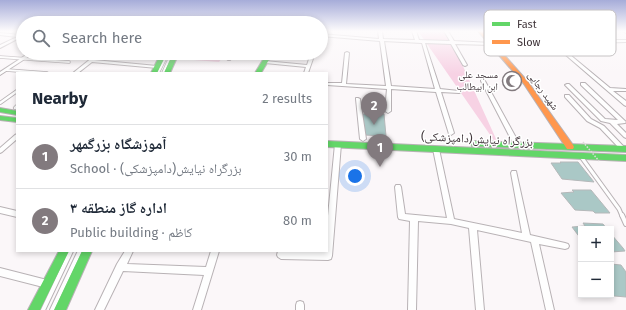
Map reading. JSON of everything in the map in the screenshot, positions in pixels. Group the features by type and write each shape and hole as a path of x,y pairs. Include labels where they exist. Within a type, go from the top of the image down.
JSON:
{"main road":[{"name":"شهید رجایی","path":"502,56 526,83 570,147"},
{"path":"158,71 162,60"},
{"path":"167,72 173,60"},
{"path":"259,72 265,62"},
{"path":"0,104 16,108"},
{"path":"0,110 16,108"},
{"path":"0,114 16,116"},
{"path":"0,118 16,120"},
{"name":"بزرگراه نیایش(دامپزشکی)","path":"328,137 624,149"},
{"name":"بزرگراه نیایش(دامپزشکی)","path":"328,144 626,158"},
{"path":"34,310 63,252"},
{"path":"60,310 87,252"}],"street":[{"path":"383,45 389,88 388,111"},
{"path":"424,45 452,133"},
{"path":"454,45 465,65"},
{"path":"344,85 347,53"},
{"path":"569,56 626,104"},
{"path":"0,74 21,60"},
{"path":"306,72 310,60"},
{"path":"76,72 91,61 158,71"},
{"path":"265,62 308,66"},
{"path":"483,81 517,145"},
{"path":"328,84 459,92"},
{"path":"567,85 603,120 623,122 583,84"},
{"path":"608,89 626,90"},
{"path":"567,96 589,120 602,127 624,149"},
{"path":"358,99 363,139"},
{"path":"612,122 626,136"},
{"path":"0,151 16,137"},
{"path":"282,252 281,255 328,256 338,144"},
{"path":"436,149 451,221"},
{"path":"514,172 550,310"},
{"path":"398,187 402,217 451,221 566,246"},
{"path":"0,210 16,214"},
{"path":"412,310 414,218"},
{"path":"473,226 480,310"},
{"path":"99,310 128,252"},
{"path":"196,310 215,252"},
{"path":"120,268 208,271"},
{"path":"0,272 47,284"}],"lane":[{"path":"0,57 16,58"},
{"path":"38,60 69,62"},
{"path":"158,71 164,60"},
{"path":"158,71 167,60"},
{"path":"6,70 33,72"},
{"path":"0,104 16,92"},
{"path":"581,156 619,209 626,224"},
{"path":"42,310 71,252"},
{"path":"52,310 80,252"}],"path":[{"path":"583,142 599,161"}],"shaded area":[{"path":"428,45 454,45 502,152"},
{"path":"194,60 221,60 219,62"}],"building":[{"path":"362,114 384,114 386,136 364,135"},
{"path":"560,162 578,162 594,182 562,179 551,163 561,163"},
{"path":"572,190 591,190 610,213 595,213 593,211 575,210 561,193 574,192"},
{"path":"583,223 603,224 605,226 585,226"},
{"path":"572,227 578,227 578,235"},
{"path":"614,238 623,248 625,251 614,252"},
{"path":"614,264 621,265 626,272 626,297 614,296"}],"traffic: fast":[{"path":"154,72 160,60"},
{"path":"167,72 173,60"},
{"path":"259,72 266,60"},
{"path":"0,110 16,113"},
{"path":"0,118 16,120"},
{"path":"328,144 626,158"},
{"path":"475,144 626,149"},
{"path":"34,310 63,252"},
{"path":"60,310 87,252"}],"traffic: slow":[{"path":"502,56 526,83 570,147"}],"place":[{"name":"مسجد علی ابن ابیطالب","path":"512,81"},
{"name":"اداره گاز منطقه ۳","path":"374,125"},
{"name":"آموزشگاه بزرگمهر","path":"380,167"}]}
